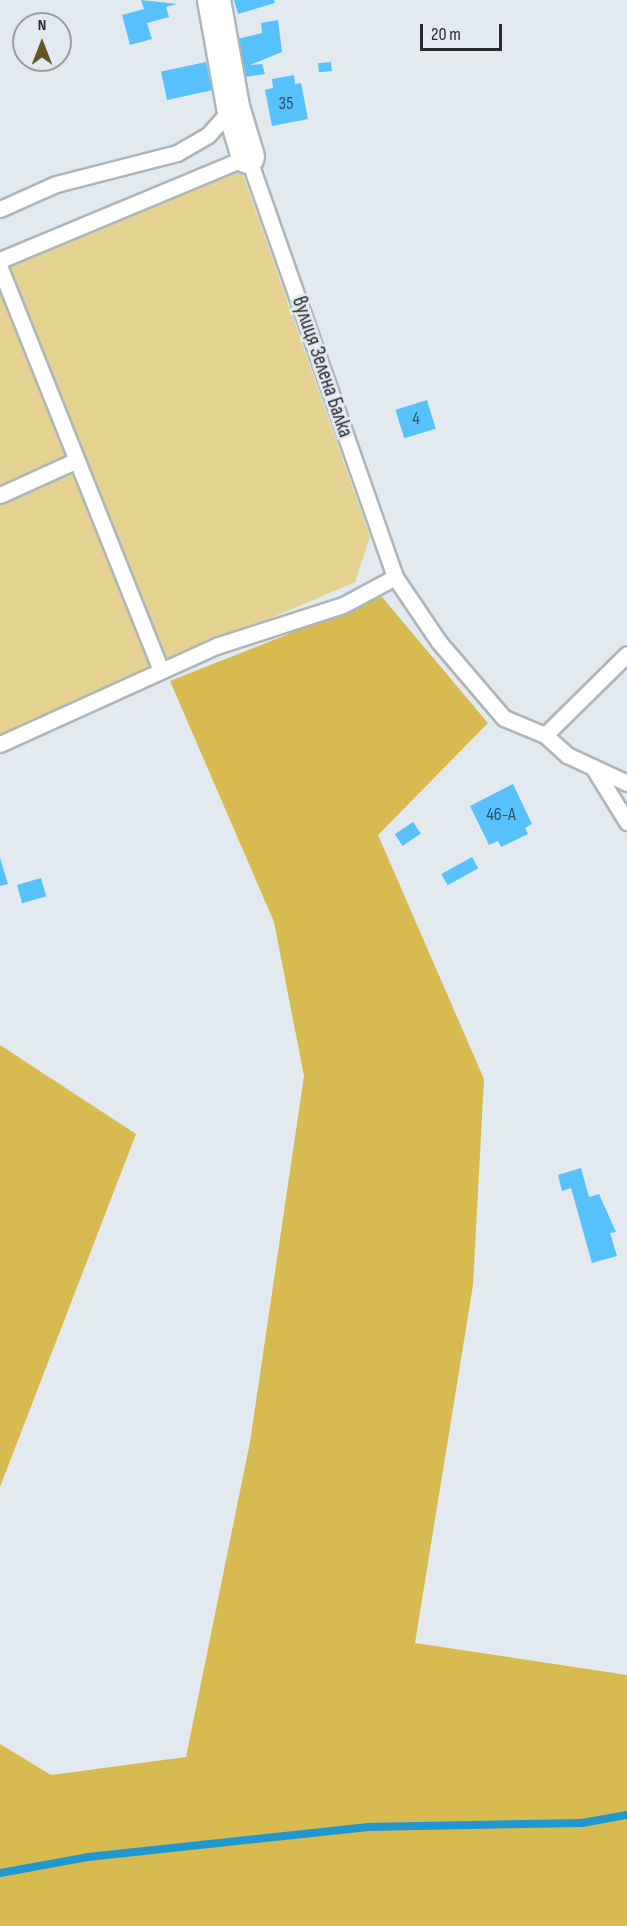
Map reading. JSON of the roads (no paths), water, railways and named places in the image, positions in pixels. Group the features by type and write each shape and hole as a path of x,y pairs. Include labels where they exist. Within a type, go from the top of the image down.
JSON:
{"street":[{"path":"214,0 233,107 248,157"}],"lane":[{"path":"0,209 56,184 177,153 208,135 233,107"},
{"path":"0,260 248,157"},
{"name":"вулиця Зелена Балка","path":"248,157 395,577 439,642 504,718 545,735 567,755 627,783"},
{"path":"0,268 75,461 161,670"},
{"path":"0,495 75,461"},
{"path":"0,744 161,670 343,605 395,577"},
{"path":"545,735 627,654"},
{"path":"593,767 627,822"}],"waterway":[{"path":"0,1873 88,1857 368,1827 582,1823 627,1815"}]}
